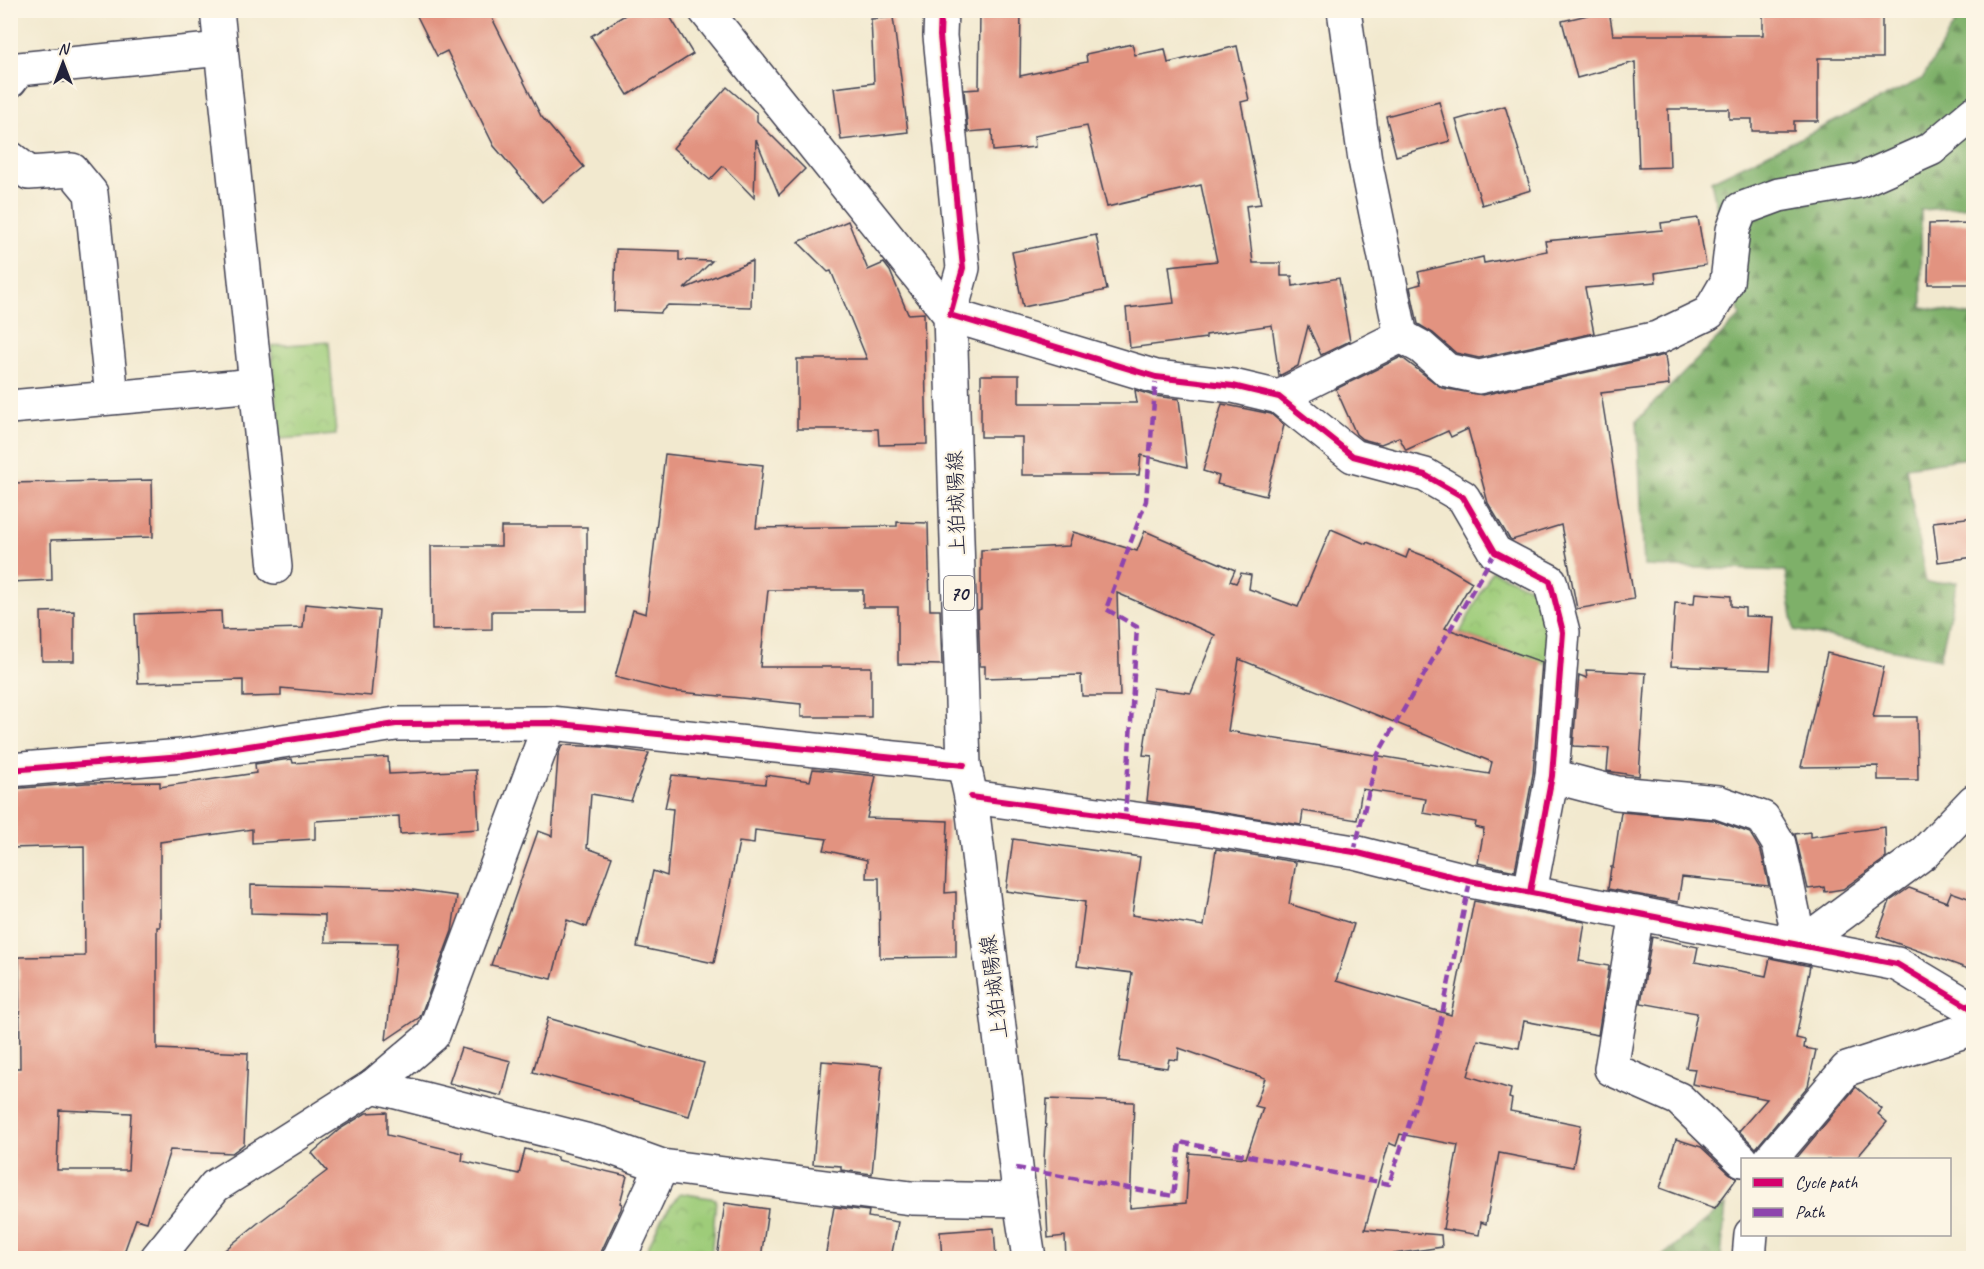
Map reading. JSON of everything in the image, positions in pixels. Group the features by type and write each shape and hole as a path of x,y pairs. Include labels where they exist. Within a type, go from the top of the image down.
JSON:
{"street":[{"path":"217,10 275,567"},
{"path":"705,10 897,246 950,315 1156,377 1233,386 1279,397 1353,456 1425,475 1464,496 1495,552 1550,581 1563,632 1552,777 1530,892"},
{"name":"上狛城陽線","path":"941,10 940,36 963,268 950,315 964,765 971,797 1029,1258"},
{"path":"1344,10 1365,160 1401,336 1421,347 1447,370 1479,377 1657,338 1708,313 1727,282 1734,230 1741,209 1779,195 1859,182 1931,149 1974,113"},
{"path":"10,81 19,69 221,49"},
{"path":"10,158 29,173 72,170 91,193 112,397"},
{"path":"1279,397 1401,336"},
{"path":"10,407 256,385"},
{"path":"157,1258 215,1186 373,1086 433,1035 550,723"},
{"path":"10,770 182,756 396,724 550,723 964,765"},
{"path":"1552,777 1617,792 1718,802 1764,818 1779,844 1800,945"},
{"path":"971,797 1204,828 1354,852 1470,881 1897,964 1974,1010"},
{"path":"1800,945 1925,852 1974,801"},
{"path":"1637,913 1611,1069 1678,1099 1741,1159"},
{"path":"1772,1158 1847,1069 1974,1028"},
{"path":"373,1086 601,1144 662,1166 911,1198 1020,1200"},
{"path":"619,1258 662,1166"},
{"path":"1749,1258 1751,1236"}],"green space":[{"path":"1962,11 1973,11 1973,206 1921,210 1922,307 1973,316 1973,457 1906,467 1926,583 1957,582 1940,659 1794,630 1785,571 1644,566 1637,420 1740,316 1711,181 1922,79"},
{"path":"329,342 336,435 279,439 271,346"},
{"path":"1492,571 1536,590 1552,633 1546,664 1460,633"},
{"path":"680,1193 716,1199 711,1258 683,1258 646,1251 662,1218"},
{"path":"1726,1204 1721,1258 1660,1258"}],"building":[{"path":"414,10 488,10 541,116 584,167 542,202 494,146 447,51 437,56"},
{"path":"633,10 666,10 693,54 628,95 591,36"},
{"path":"980,10 1021,10 1020,76 1087,62 1086,54 1132,44 1135,55 1165,49 1168,63 1237,46 1249,100 1241,102 1261,204 1246,206 1253,263 1281,263 1281,276 1292,276 1293,286 1339,278 1350,341 1321,355 1308,326 1298,366 1279,376 1272,325 1206,335 1206,338 1130,348 1126,308 1174,303 1169,266 1217,261 1201,185 1107,207 1087,126 1034,136 1035,147 993,151 992,130 968,132 964,90 979,89"},
{"path":"1609,10 1613,35 1763,35 1763,10 1882,10 1882,58 1818,58 1818,121 1794,121 1794,131 1752,131 1752,119 1729,119 1729,109 1668,109 1670,167 1639,168 1635,62 1577,78 1562,21"},
{"path":"893,17 908,132 841,140 834,88 874,83 871,19"},
{"path":"727,87 757,113 757,121 805,169 779,195 756,139 754,198 723,166 710,180 673,148"},
{"path":"1439,102 1450,141 1396,156 1386,116"},
{"path":"1505,106 1531,190 1482,205 1456,120"},
{"path":"1698,218 1706,265 1655,273 1656,282 1585,288 1594,333 1479,358 1456,353 1433,333 1418,324 1410,287 1421,284 1418,272 1483,257 1484,263 1547,251 1545,241 1662,230 1661,223"},
{"path":"848,221 868,270 884,263 890,271 908,314 924,313 927,444 879,445 878,429 797,429 797,359 867,359 831,271 828,272 798,242"},
{"path":"1974,223 1974,284 1928,284 1929,224"},
{"path":"1096,235 1107,290 1023,307 1012,252"},
{"path":"616,249 679,251 679,260 712,261 684,289 752,261 751,307 668,305 660,313 614,311"},
{"path":"1665,355 1669,385 1601,393 1634,599 1577,609 1561,525 1512,540 1509,538 1488,503 1468,429 1451,437 1448,431 1406,450 1399,437 1381,444 1362,439 1356,434 1336,389 1401,357 1442,388 1483,395"},
{"path":"981,375 1019,375 1019,403 1137,403 1135,390 1154,396 1179,399 1187,467 1141,455 1139,475 1022,475 1022,437 981,437"},
{"path":"1222,404 1271,414 1284,425 1266,496 1217,484 1219,476 1203,471"},
{"path":"665,454 763,465 756,528 897,526 897,522 928,523 930,610 940,610 942,665 898,664 898,607 863,607 863,590 768,590 760,667 871,667 871,717 801,717 801,704 670,691 615,677 633,610 646,614"},
{"path":"152,480 153,537 51,540 52,580 10,582 10,483"},
{"path":"1974,517 1974,557 1938,562 1933,522"},
{"path":"501,527 587,527 587,611 492,611 492,629 432,630 431,546 501,546"},
{"path":"1331,529 1406,558 1409,550 1435,560 1472,582 1445,628 1542,662 1533,774 1515,871 1478,863 1484,829 1475,827 1476,822 1423,813 1426,799 1362,789 1357,820 1303,811 1301,825 1147,801 1152,756 1143,755 1153,688 1191,693 1215,635 1117,593 1120,696 1082,696 1081,675 985,678 985,666 980,666 978,610 981,609 981,550 1069,546 1073,532 1137,551 1145,531 1235,570 1230,581 1236,583 1241,573 1251,575 1249,589 1298,607","holes":["1239,659 1492,762 1489,774 1228,731"]},
{"path":"1695,593 1731,596 1731,606 1745,608 1745,616 1774,617 1770,670 1671,666 1675,603 1694,604"},
{"path":"305,604 379,611 371,696 281,688 281,696 243,697 243,680 138,683 135,614 221,611 222,630 303,628"},
{"path":"74,611 74,661 42,661 41,612"},
{"path":"1827,653 1884,667 1873,717 1917,717 1918,780 1878,780 1878,766 1801,767"},
{"path":"1586,670 1646,673 1639,776 1607,771 1609,748 1573,746 1579,675 1587,678"},
{"path":"562,745 604,747 649,753 631,801 591,794 587,848 612,857 587,927 567,920 552,979 491,965 538,831 552,836 558,756"},
{"path":"388,757 389,774 476,770 479,829 400,834 399,816 315,821 315,839 252,843 252,829 160,842 157,1049 248,1053 244,1144 232,1153 170,1150 147,1222 136,1219 122,1258 10,1258 10,1068 20,1068 19,957 85,956 84,846 10,848 10,789 86,783 160,782 160,787 256,773 255,764 292,759 293,763","holes":["59,1110 131,1113 128,1170 57,1170"]},
{"path":"813,769 876,776 867,818 948,821 945,893 956,892 956,957 880,958 879,878 866,878 867,860 824,850 827,839 755,830 754,844 739,842 714,963 637,947 653,871 667,876 673,809 665,808 672,775 765,784 766,775 810,781"},
{"path":"1621,812 1714,820 1750,833 1761,851 1769,886 1682,877 1678,902 1608,889"},
{"path":"1885,827 1886,858 1843,889 1825,892 1824,887 1808,889 1795,834 1810,832 1810,837"},
{"path":"1013,839 1140,857 1132,915 1204,926 1216,849 1296,862 1289,904 1354,924 1336,981 1451,1015 1474,901 1585,922 1579,961 1609,966 1598,1035 1524,1021 1519,1048 1478,1040 1468,1076 1511,1089 1510,1111 1581,1125 1573,1167 1499,1153 1486,1224 1481,1222 1479,1235 1443,1229 1458,1145 1400,1134 1396,1146 1389,1143 1365,1229 1441,1235 1442,1247 1366,1258 1066,1258 1065,1236 1048,1238 1044,1160 1047,1099 1134,1102 1130,1208 1186,1203 1189,1153 1246,1158 1263,1108 1255,1106 1265,1078 1179,1048 1178,1060 1169,1059 1167,1068 1119,1061 1132,973 1077,966 1085,902 1006,891"},
{"path":"251,885 397,888 457,896 452,931 420,1017 386,1040 397,943 325,942 325,915 251,913"},
{"path":"1909,888 1947,902 1951,892 1974,900 1974,971 1877,936 1890,901"},
{"path":"1652,937 1698,947 1695,962 1766,976 1770,958 1810,966 1796,1038 1805,1040 1804,1048 1816,1050 1808,1086 1756,1148 1739,1131 1767,1099 1692,1084 1695,1069 1686,1068 1697,1013 1641,1003"},
{"path":"548,1018 704,1063 689,1116 533,1072"},
{"path":"461,1048 511,1061 502,1096 449,1083"},
{"path":"822,1061 882,1066 872,1174 841,1170 841,1166 813,1164"},
{"path":"1856,1087 1882,1109 1878,1114 1887,1122 1857,1158 1797,1158"},
{"path":"387,1112 387,1135 463,1153 462,1161 519,1174 525,1149 557,1157 557,1160 627,1176 620,1203 622,1204 621,1209 600,1258 215,1258 327,1171 312,1153 340,1129 366,1113"},
{"path":"1676,1139 1701,1147 1737,1178 1715,1208 1660,1188"},
{"path":"725,1203 768,1209 761,1258 717,1258"},
{"path":"834,1207 869,1211 868,1217 898,1222 891,1258 825,1258"},
{"path":"994,1228 996,1258 942,1258 940,1232"}],"marked path":[{"path":"1125,817 1137,627 1106,609 1146,501 1156,377"},
{"path":"1354,852 1378,754 1495,552"},
{"path":"1016,1168 1173,1196 1180,1142 1389,1184 1436,1043 1470,881"}],"cycle path":[{"path":"941,10 940,36 963,268 950,315 1156,377 1233,386 1279,397 1353,456 1425,475 1463,497 1495,552 1550,581 1563,632 1552,776 1530,892"},
{"path":"10,770 182,756 396,724 550,723 964,765"},
{"path":"971,797 1204,828 1354,852 1470,881 1897,964 1974,1010"}]}
